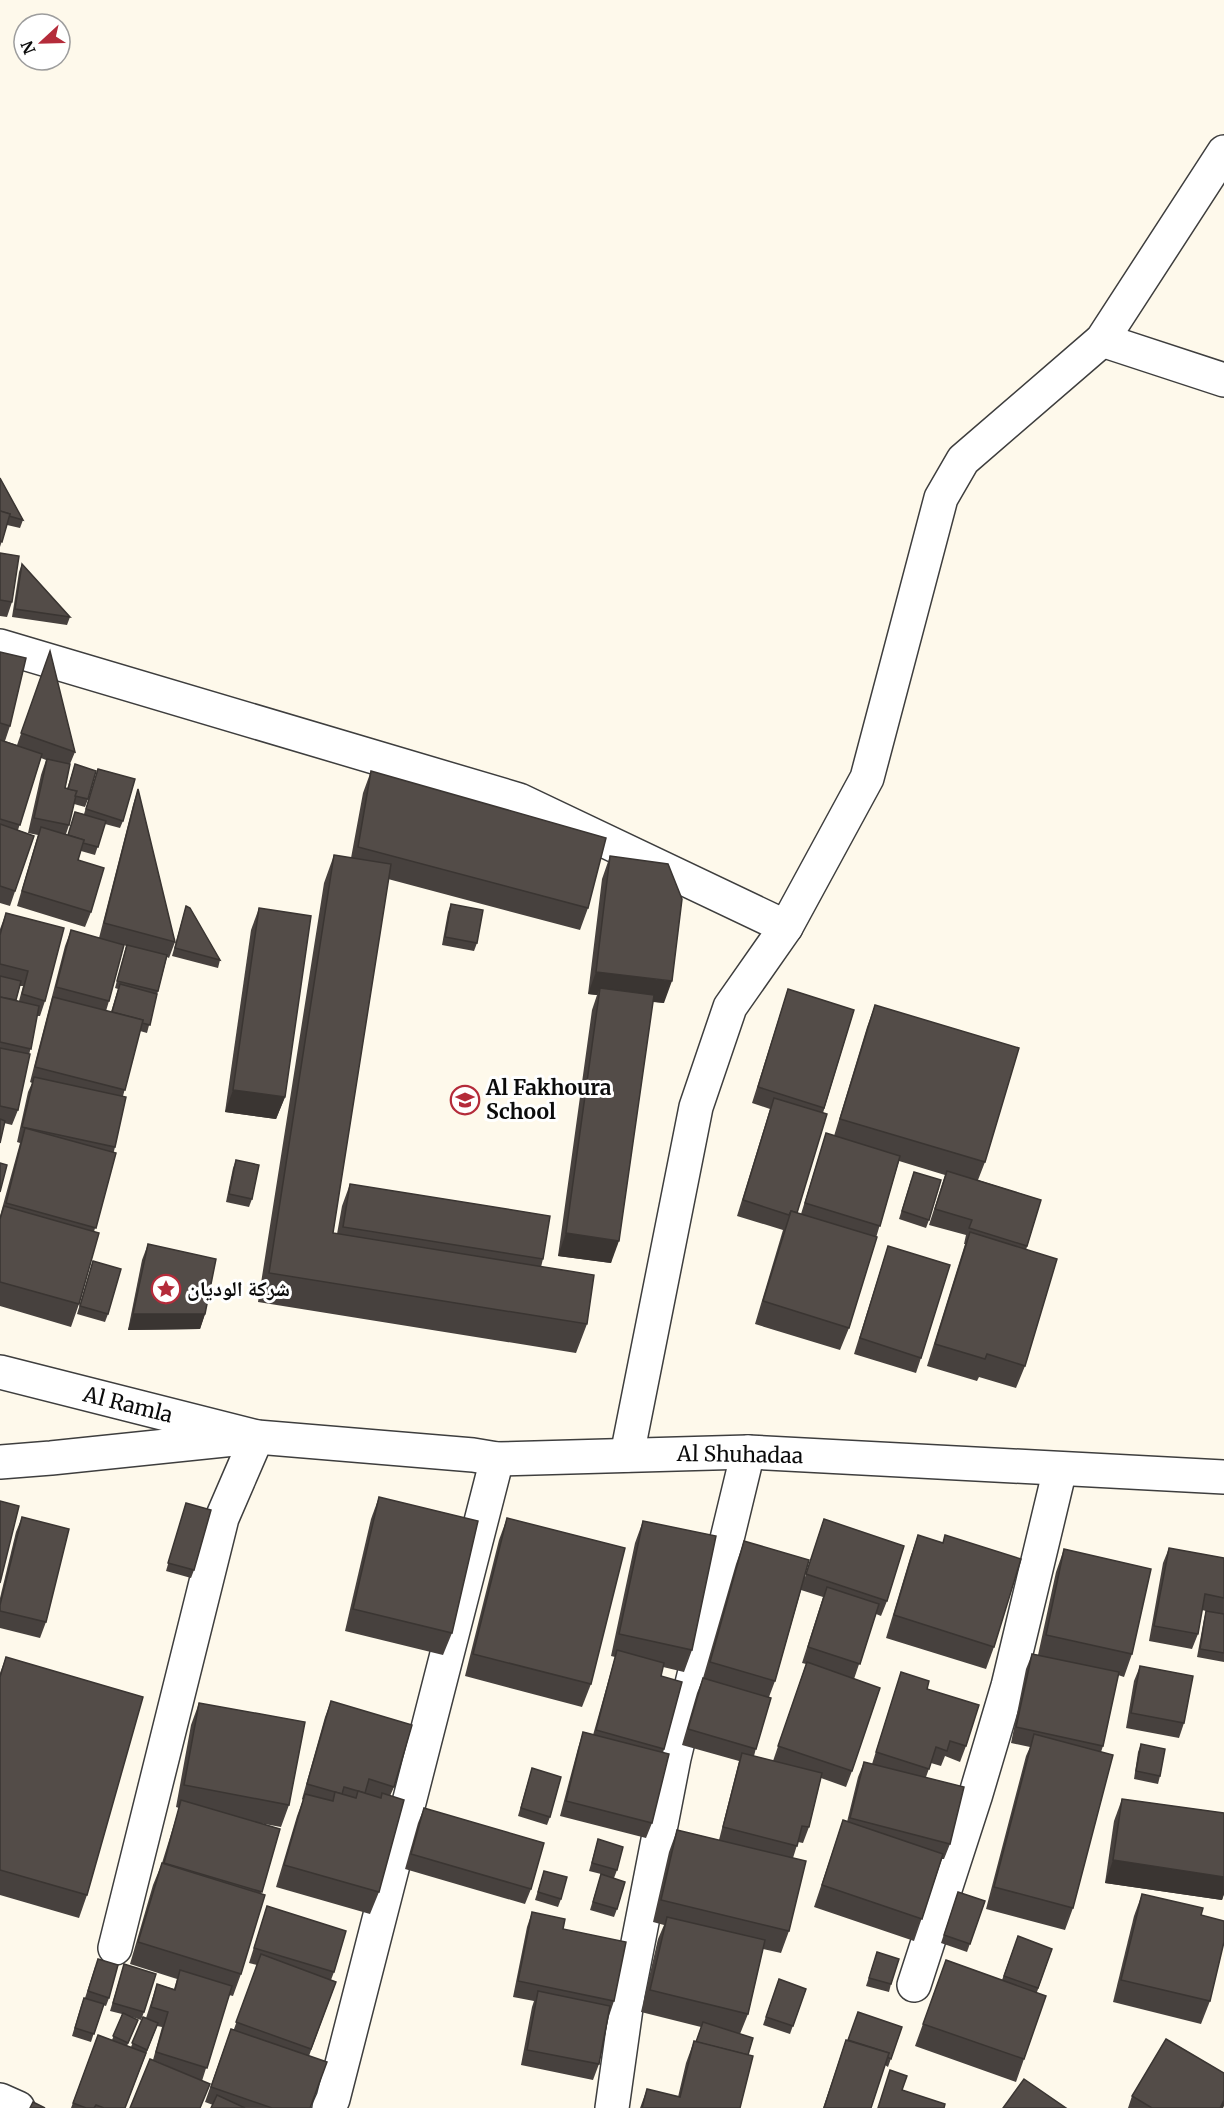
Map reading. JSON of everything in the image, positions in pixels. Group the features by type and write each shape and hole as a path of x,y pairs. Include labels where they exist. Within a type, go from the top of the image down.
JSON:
{"street":[{"path":"627,1455 696,1107 730,1007 786,927 867,778 941,498 963,460 1102,340 1224,152"},
{"path":"1102,340 1224,381"},
{"path":"0,646 519,800 786,927"},
{"name":"Al Ramla","path":"0,1372 257,1437"},
{"path":"0,1462 257,1437 222,1518 115,1948"},
{"name":"Al Shuhadaa","path":"257,1437 473,1455 497,1460 748,1452 1224,1478"},
{"path":"612,2108 628,1994 674,1758 748,1452"},
{"path":"329,2108 497,1460"},
{"path":"914,1985 972,1808 1008,1686 1060,1469"},
{"path":"0,2100 18,2108"}],"building":[{"path":"0,478 23,520 0,511"},
{"path":"0,511 10,514 2,542 0,541"},
{"path":"0,553 19,556 12,602 0,600"},
{"path":"22,564 70,617 15,609"},
{"path":"50,651 75,752 21,733"},
{"path":"0,652 26,658 10,726 0,723"},
{"path":"0,740 42,754 20,825 0,819"},
{"path":"47,759 70,764 65,788 77,791 69,825 34,818"},
{"path":"75,764 96,771 88,799 75,796 77,791 68,789"},
{"path":"98,769 135,779 123,821 86,809"},
{"path":"371,771 606,838 588,908 358,847"},
{"path":"138,789 175,942 104,923"},
{"path":"75,812 106,821 98,847 83,843 84,840 68,835"},
{"path":"0,824 34,836 15,891 0,886"},
{"path":"41,827 84,840 78,860 104,868 91,912 22,891"},
{"path":"334,855 391,864 333,1233 594,1275 587,1324 269,1273"},
{"path":"610,856 668,864 682,899 672,981 596,972"},
{"path":"451,904 483,910 477,943 445,937"},
{"path":"186,906 190,908 220,960 175,948"},
{"path":"259,908 311,916 285,1097 233,1090"},
{"path":"6,913 64,928 45,1001 22,994 28,971 0,964 0,935"},
{"path":"71,930 124,945 109,1001 56,987"},
{"path":"127,945 167,955 158,991 117,981"},
{"path":"0,976 21,981 16,1000 0,997"},
{"path":"120,984 157,994 150,1025 142,1023 143,1020 112,1012"},
{"path":"600,988 654,995 619,1241 566,1233"},
{"path":"788,989 854,1010 824,1108 758,1087"},
{"path":"0,997 39,1006 31,1049 0,1042"},
{"path":"53,997 143,1020 125,1090 35,1067"},
{"path":"875,1005 1019,1048 985,1162 840,1119"},
{"path":"0,1048 30,1054 18,1110 0,1106"},
{"path":"34,1077 126,1097 115,1147 22,1127"},
{"path":"774,1098 827,1114 797,1213 791,1211 789,1215 743,1200"},
{"path":"0,1119 5,1121 0,1143"},
{"path":"25,1128 116,1153 96,1228 6,1203"},
{"path":"826,1133 900,1156 880,1226 805,1203"},
{"path":"236,1160 259,1165 252,1199 229,1194"},
{"path":"0,1163 7,1165 0,1192"},
{"path":"947,1171 1041,1200 1027,1246 969,1228 972,1220 935,1209"},
{"path":"914,1172 941,1180 929,1220 902,1211"},
{"path":"350,1184 550,1216 543,1259 343,1227"},
{"path":"4,1206 99,1233 79,1304 0,1282 0,1219"},
{"path":"791,1211 877,1237 849,1328 763,1301"},
{"path":"970,1232 1057,1259 1025,1366 987,1354 985,1359 935,1344"},
{"path":"148,1244 216,1259 205,1314 133,1314"},
{"path":"888,1246 950,1265 921,1358 860,1338"},
{"path":"93,1261 121,1269 108,1314 80,1306"},
{"path":"379,1497 478,1521 452,1633 353,1609"},
{"path":"0,1501 19,1506 0,1583"},
{"path":"186,1503 211,1510 194,1570 168,1563"},
{"path":"22,1517 69,1529 46,1622 0,1611"},
{"path":"507,1518 625,1548 591,1684 473,1654"},
{"path":"824,1519 904,1546 887,1601 806,1574"},
{"path":"643,1521 716,1536 692,1650 619,1634"},
{"path":"918,1535 943,1543 945,1535 1021,1559 994,1647 894,1615"},
{"path":"744,1541 809,1560 775,1681 710,1662"},
{"path":"1169,1548 1224,1558 1224,1598 1205,1594 1198,1634 1154,1626"},
{"path":"1064,1549 1151,1569 1132,1654 1046,1635"},
{"path":"827,1587 879,1604 860,1664 808,1647"},
{"path":"1206,1611 1224,1614 1224,1653 1200,1649"},
{"path":"617,1650 664,1663 661,1676 682,1682 664,1749 596,1730"},
{"path":"1032,1654 1119,1672 1103,1746 1016,1727"},
{"path":"6,1657 143,1697 87,1895 0,1870 0,1677"},
{"path":"807,1662 880,1688 852,1771 778,1746"},
{"path":"1140,1666 1193,1676 1184,1723 1131,1713"},
{"path":"901,1672 929,1681 927,1689 979,1705 966,1746 950,1741 947,1751 936,1747 929,1769 876,1752"},
{"path":"703,1678 771,1698 756,1749 688,1729"},
{"path":"331,1701 412,1725 394,1787 369,1779 365,1793 344,1787 342,1794 307,1784"},
{"path":"199,1703 305,1722 289,1805 184,1785"},
{"path":"583,1732 669,1754 652,1823 566,1801"},
{"path":"1034,1734 1113,1755 1073,1908 994,1887"},
{"path":"1141,1744 1165,1749 1160,1776 1136,1771"},
{"path":"742,1753 822,1773 809,1827 802,1826 797,1846 723,1827"},
{"path":"864,1762 964,1787 950,1844 850,1818"},
{"path":"532,1768 561,1777 550,1817 521,1808"},
{"path":"358,1791 381,1798 382,1793 404,1800 379,1892 284,1865 305,1794 333,1801 335,1792 356,1798"},
{"path":"1122,1799 1224,1813 1224,1877 1113,1860"},
{"path":"181,1800 280,1829 262,1892 164,1863"},
{"path":"424,1808 544,1843 531,1889 411,1854"},
{"path":"843,1820 943,1854 922,1919 822,1885"},
{"path":"677,1830 806,1861 789,1931 661,1900"},
{"path":"598,1839 623,1847 617,1870 592,1863"},
{"path":"162,1863 265,1895 241,1974 138,1942"},
{"path":"544,1871 567,1877 561,1899 538,1892"},
{"path":"601,1874 625,1882 617,1909 593,1902"},
{"path":"958,1892 985,1901 970,1944 944,1935"},
{"path":"1142,1894 1203,1908 1201,1915 1224,1921 1224,1942 1210,2001 1121,1980"},
{"path":"267,1906 346,1931 334,1972 254,1948"},
{"path":"532,1912 565,1919 563,1929 626,1942 614,2001 518,1981"},
{"path":"667,1917 765,1940 748,2014 650,1990"},
{"path":"1018,1936 1052,1949 1038,1988 1004,1976"},
{"path":"877,1952 899,1959 891,1984 869,1978"},
{"path":"261,1954 336,1982 311,2049 236,2022"},
{"path":"98,1959 118,1965 109,1998 88,1991"},
{"path":"946,1960 1046,1996 1024,2059 923,2024"},
{"path":"124,1964 156,1974 144,2012 113,2003"},
{"path":"180,1970 232,1986 207,2068 156,2052 168,2012 151,2007 157,1984 175,1990"},
{"path":"779,1979 806,1989 793,2026 766,2017"},
{"path":"538,1991 610,2006 599,2064 527,2050"},
{"path":"84,1998 104,2004 94,2034 75,2028"},
{"path":"858,2012 902,2027 891,2059 887,2057 889,2053 848,2040"},
{"path":"123,2013 138,2020 128,2043 113,2036"},
{"path":"143,2017 158,2023 147,2050 132,2043"},
{"path":"703,2022 753,2038 748,2055 696,2042"},
{"path":"231,2029 327,2062 310,2108 272,2108 211,2087"},
{"path":"98,2035 146,2053 125,2108 104,2108 96,2105 94,2108 86,2108 73,2103"},
{"path":"1166,2039 1224,2073 1224,2100 1220,2108 1152,2108 1132,2096"},
{"path":"846,2040 889,2053 871,2108 824,2108"},
{"path":"694,2041 753,2056 740,2108 642,2108 647,2089 680,2097"},
{"path":"150,2059 210,2084 200,2108 130,2108"},
{"path":"890,2070 907,2076 902,2090 945,2104 944,2108 878,2108"},
{"path":"1024,2079 1066,2108 1003,2108"},
{"path":"217,2095 245,2108 211,2108"},
{"path":"33,2102 45,2108 30,2108"}],"place":[{"name":"Al Fakhoura School","path":"465,1100"},
{"name":"شركة الوديان","path":"166,1289"}]}
